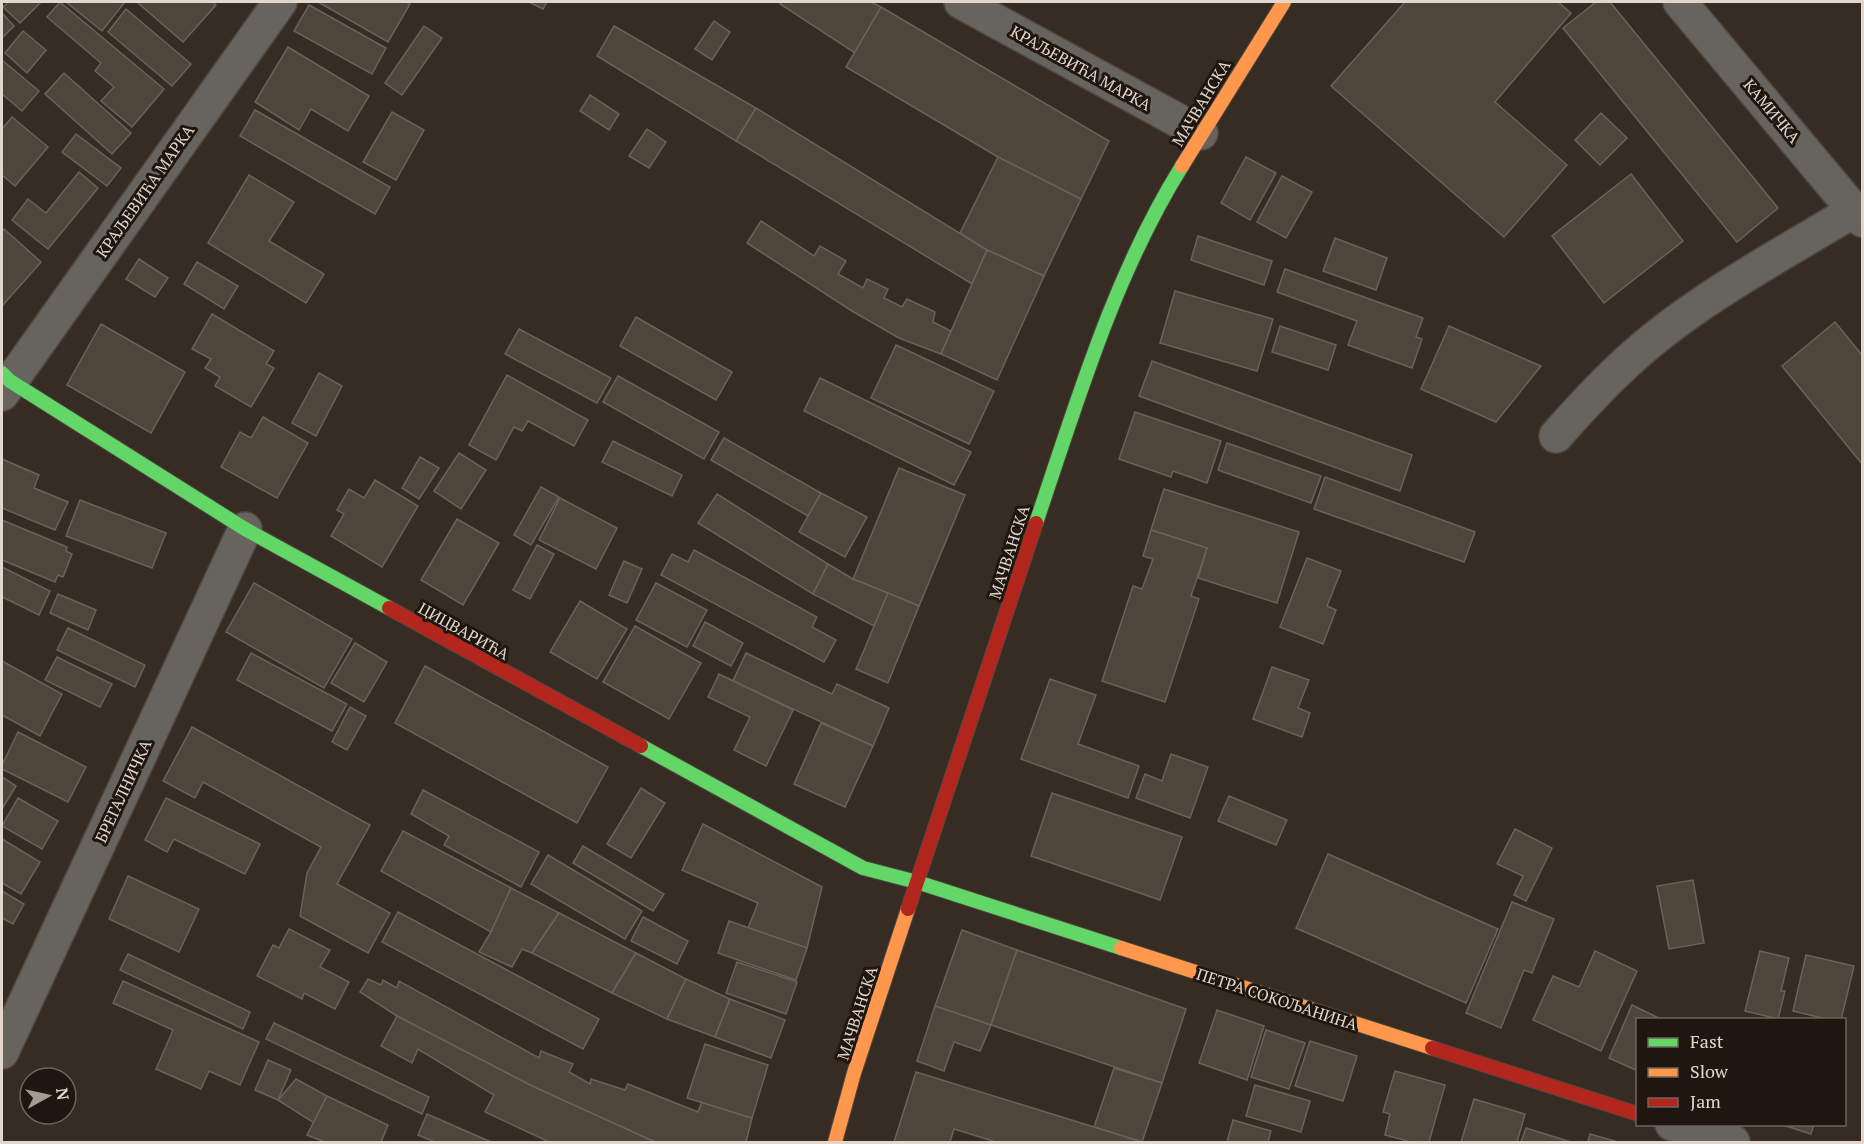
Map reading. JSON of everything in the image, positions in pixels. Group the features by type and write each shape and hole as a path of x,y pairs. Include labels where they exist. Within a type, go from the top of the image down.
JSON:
{"street":[{"name":"КРАЉЕВИЋА МАРКА","path":"4,383 280,2"},
{"name":"КРАЉЕВИЋА МАРКА","path":"962,2 1201,133"},
{"name":"МАЧВАНСКА","path":"835,1143 854,1073 916,882 1080,394 1119,289 1168,188 1284,2"},
{"name":"КАМИЧКА","path":"1680,2 1859,215"},
{"path":"1556,436 1582,406 1627,362 1663,333 1718,293 1859,215"},
{"name":"ЦИЦВАРИЋА","path":"4,383 244,529 863,868 916,882"},
{"name":"БРЕГАЛНИЧКА","path":"2,1052 244,529"},
{"name":"ПЕТРА СОКОЉАНИНА","path":"916,882 1636,1113"},
{"path":"1675,1126 1720,1141"}],"building":[{"path":"9,2 41,2 20,23 3,7"},
{"path":"60,2 164,89 132,127 101,101 114,87 95,71 101,63 47,17"},
{"path":"66,2 123,2 124,3 102,31"},
{"path":"137,2 212,2 216,5 183,42"},
{"path":"318,2 406,2 410,4 388,42"},
{"path":"529,2 547,2 543,9"},
{"path":"782,2 871,2 881,7 855,53 780,4"},
{"path":"1405,2 1558,2 1571,13 1495,102 1567,165 1504,237 1331,86"},
{"path":"1596,2 1610,2 1778,208 1737,242 1563,28"},
{"path":"309,5 386,48 372,74 294,31"},
{"path":"881,7 1109,141 1081,199 998,157 846,67"},
{"path":"126,9 191,64 172,86 108,32"},
{"path":"2,13 14,26 2,38"},
{"path":"714,21 730,32 712,60 695,49"},
{"path":"424,26 442,38 402,95 385,83"},
{"path":"614,26 756,108 736,141 597,56"},
{"path":"23,31 46,50 27,73 5,53"},
{"path":"288,47 369,96 348,131 311,109 299,130 255,102"},
{"path":"2,60 39,91 22,111 2,94"},
{"path":"64,73 131,133 112,154 45,94"},
{"path":"590,95 619,114 609,130 580,111"},
{"path":"756,108 987,250 972,284 736,141"},
{"path":"255,110 390,187 375,214 240,136"},
{"path":"392,112 424,130 396,180 363,162"},
{"path":"1601,113 1627,138 1600,165 1575,140"},
{"path":"12,117 48,147 15,186 2,175 2,129"},
{"path":"647,129 666,142 649,168 629,156"},
{"path":"76,134 121,168 107,186 62,152"},
{"path":"998,157 1081,199 1044,276 987,250 960,233"},
{"path":"1246,157 1276,173 1250,220 1221,203"},
{"path":"79,172 98,188 48,249 12,220 28,199 46,213"},
{"path":"1631,174 1683,241 1604,303 1552,236"},
{"path":"249,175 294,202 269,241 324,274 306,303 208,243"},
{"path":"1282,176 1312,192 1286,238 1257,222"},
{"path":"761,221 814,256 820,246 846,261 838,274 863,288 867,279 888,289 884,298 902,307 907,299 935,312 933,322 951,331 941,354 899,338 852,311 747,243"},
{"path":"4,229 41,262 2,306 2,232"},
{"path":"1198,236 1272,261 1264,285 1191,260"},
{"path":"1335,238 1387,258 1376,290 1323,271"},
{"path":"987,250 1044,276 997,380 941,354"},
{"path":"139,259 168,278 155,297 126,279"},
{"path":"197,262 238,286 224,309 184,284"},
{"path":"1285,269 1423,318 1416,337 1422,339 1412,368 1348,345 1357,321 1277,292"},
{"path":"1175,291 1273,319 1257,371 1160,343"},
{"path":"212,314 274,351 266,364 274,368 251,407 215,386 220,377 205,368 211,359 192,349"},
{"path":"636,317 732,372 716,400 620,346"},
{"path":"1835,322 1862,355 1862,464 1782,366"},
{"path":"101,324 185,372 151,433 67,385"},
{"path":"1280,326 1336,345 1328,370 1272,352"},
{"path":"1449,326 1541,366 1496,422 1421,389"},
{"path":"519,329 611,378 597,403 505,354"},
{"path":"896,345 994,391 969,444 871,398"},
{"path":"1152,361 1412,455 1400,491 1139,396"},
{"path":"319,373 342,386 316,436 292,423"},
{"path":"507,375 588,420 574,446 528,421 522,431 514,427 496,460 469,445"},
{"path":"618,376 719,432 704,459 603,402"},
{"path":"820,378 971,452 954,485 804,411"},
{"path":"1135,412 1221,441 1207,483 1173,471 1171,477 1119,459"},
{"path":"263,417 308,443 277,498 221,467 240,432 251,438"},
{"path":"724,438 821,493 808,516 711,460"},
{"path":"613,441 682,475 672,496 602,462"},
{"path":"1227,443 1321,476 1311,503 1218,470"},
{"path":"459,453 486,470 461,509 434,491"},
{"path":"420,457 439,468 419,499 402,488"},
{"path":"2,459 39,475 34,488 68,502 55,530 2,508"},
{"path":"899,468 965,495 919,606 853,579"},
{"path":"1325,477 1475,532 1464,562 1314,509"},
{"path":"375,480 418,506 382,567 331,536 344,514 337,510 349,489 364,498"},
{"path":"541,487 559,497 531,545 514,535"},
{"path":"1164,489 1299,532 1277,603 1198,578 1207,548 1151,530"},
{"path":"821,493 867,517 845,557 799,532"},
{"path":"717,494 828,564 813,594 698,523"},
{"path":"560,498 617,528 596,569 539,540"},
{"path":"80,500 166,533 152,568 66,536"},
{"path":"457,519 499,543 463,605 421,580"},
{"path":"2,520 67,547 66,551 72,554 63,577 58,575 55,582 2,560"},
{"path":"1151,530 1207,548 1191,596 1199,599 1165,702 1102,681 1133,586 1142,589 1153,559 1143,556"},
{"path":"537,545 554,554 530,599 513,590"},
{"path":"694,550 817,617 812,627 836,640 824,662 661,575 672,554 688,562"},
{"path":"1307,558 1341,571 1327,606 1336,610 1323,644 1280,627"},
{"path":"624,561 642,569 627,603 609,595"},
{"path":"828,564 853,579 888,593 874,626 813,594"},
{"path":"2,567 50,591 39,615 2,597"},
{"path":"254,583 352,639 324,688 226,632"},
{"path":"656,583 707,610 687,647 636,620"},
{"path":"888,593 919,606 888,683 856,669"},
{"path":"58,594 96,610 88,630 50,613"},
{"path":"580,601 627,629 597,679 550,652"},
{"path":"705,622 743,643 731,666 693,646"},
{"path":"635,626 701,663 669,719 603,682"},
{"path":"68,628 145,665 135,687 57,650"},
{"path":"355,643 387,662 364,702 331,683"},
{"path":"251,653 347,704 332,731 237,680"},
{"path":"746,653 832,694 837,684 889,708 873,746 733,681"},
{"path":"57,657 112,684 100,707 45,680"},
{"path":"2,661 62,694 40,736 2,715"},
{"path":"425,666 608,767 577,823 395,723"},
{"path":"1272,667 1309,680 1298,708 1310,713 1302,737 1253,719"},
{"path":"719,674 793,710 766,766 734,750 750,717 708,697"},
{"path":"1050,679 1096,695 1078,744 1139,766 1128,798 1021,759"},
{"path":"350,707 366,716 347,750 332,742"},
{"path":"821,723 873,746 845,807 794,784"},
{"path":"192,727 370,825 337,884 390,913 368,953 300,916 307,873 321,847 203,782 195,798 163,781"},
{"path":"18,732 86,767 68,802 2,769"},
{"path":"1171,754 1208,767 1190,818 1136,798 1145,774 1162,781"},
{"path":"2,777 16,786 2,809"},
{"path":"641,788 665,803 631,858 607,844"},
{"path":"423,790 539,852 521,887 444,845 449,836 411,814"},
{"path":"1052,793 1182,837 1160,900 1031,856"},
{"path":"1229,796 1287,820 1276,845 1218,821"},
{"path":"18,798 58,821 42,849 2,826"},
{"path":"166,798 260,844 245,874 174,839 167,852 145,840"},
{"path":"703,824 822,887 807,948 748,928 758,903 682,870"},
{"path":"1515,829 1552,848 1526,901 1514,895 1523,876 1497,864"},
{"path":"403,831 511,888 491,932 381,871"},
{"path":"2,839 40,862 21,894 2,883"},
{"path":"583,846 664,894 653,911 573,863"},
{"path":"1328,854 1498,929 1466,1003 1296,928"},
{"path":"548,855 642,911 625,939 531,884"},
{"path":"128,876 199,909 179,952 109,919"},
{"path":"1693,880 1704,943 1669,949 1657,886"},
{"path":"511,888 559,913 532,953 522,949 512,967 479,952"},
{"path":"2,891 24,904 13,924 2,918"},
{"path":"1512,902 1554,919 1532,973 1524,970 1501,1028 1466,1013"},
{"path":"398,912 599,1019 583,1049 382,942"},
{"path":"559,913 636,953 612,993 532,953"},
{"path":"643,917 688,941 677,964 631,941"},
{"path":"729,921 807,948 796,980 718,953"},
{"path":"289,929 330,950 320,967 349,982 335,1009 304,993 302,999 257,976 273,945 279,948"},
{"path":"962,930 1017,950 991,1025 935,1006"},
{"path":"1017,950 1186,1009 1162,1083 991,1025"},
{"path":"1595,951 1637,971 1601,1051 1533,1020 1553,976 1579,987"},
{"path":"1760,951 1789,958 1781,991 1785,991 1778,1018 1745,1011"},
{"path":"636,953 686,979 667,1019 612,993"},
{"path":"128,954 250,1012 243,1029 120,970"},
{"path":"1806,955 1854,966 1841,1018 1822,1018 1793,1011"},
{"path":"737,962 797,982 786,1014 726,993"},
{"path":"368,979 381,985 383,980 397,988 399,981 539,1058 541,1051 573,1064 569,1072 590,1084 591,1079 625,1090 628,1084 698,1112 702,1102 752,1118 746,1142 655,1142 532,1086 397,1016 360,992"},
{"path":"686,979 730,999 715,1037 667,1019"},
{"path":"123,981 259,1042 240,1085 209,1071 201,1089 156,1069 173,1030 113,1003"},
{"path":"730,999 785,1020 771,1058 715,1037"},
{"path":"1632,1005 1659,1018 1636,1018 1636,1070 1609,1058"},
{"path":"935,1006 991,1025 980,1051 954,1042 944,1071 917,1061"},
{"path":"1217,1010 1264,1026 1247,1080 1199,1063"},
{"path":"397,1016 532,1086 655,1142 549,1142 485,1112 494,1095 418,1049 412,1063 381,1046"},
{"path":"274,1023 429,1097 422,1114 266,1039"},
{"path":"1266,1030 1305,1043 1289,1089 1251,1077"},
{"path":"1310,1041 1357,1056 1343,1101 1295,1086"},
{"path":"705,1044 768,1065 752,1118 687,1098"},
{"path":"268,1060 291,1070 278,1100 255,1090"},
{"path":"1114,1068 1162,1083 1142,1142 1094,1127"},
{"path":"1395,1071 1445,1085 1429,1142 1411,1142 1385,1135 1390,1114 1383,1112"},
{"path":"916,1072 1142,1142 996,1142 954,1129 950,1142 894,1142"},
{"path":"296,1079 327,1096 314,1123 278,1100"},
{"path":"1255,1085 1310,1101 1301,1132 1246,1116"},
{"path":"327,1096 388,1125 381,1142 325,1142 307,1135"},
{"path":"1474,1099 1525,1114 1517,1142 1461,1142"},
{"path":"427,1114 491,1142 435,1142 418,1135"},
{"path":"1233,1120 1271,1131 1268,1142 1227,1142"},
{"path":"1786,1126 1813,1126 1811,1134"},
{"path":"1526,1128 1571,1142 1521,1142"},
{"path":"1590,1134 1618,1142 1588,1142"}],"traffic: fast":[{"path":"1036,523 1082,386 1117,295 1136,251 1182,166"},
{"path":"2,373 10,381 245,529 389,608"},
{"path":"641,746 863,868 917,882 1121,948"}],"traffic: slow":[{"path":"1182,166 1284,2"},
{"path":"835,1142 854,1073 908,909"},
{"path":"1121,948 1432,1048"}],"traffic: jam":[{"path":"908,909 1036,523"},
{"path":"389,608 641,746"},
{"path":"1432,1048 1636,1113"}]}
